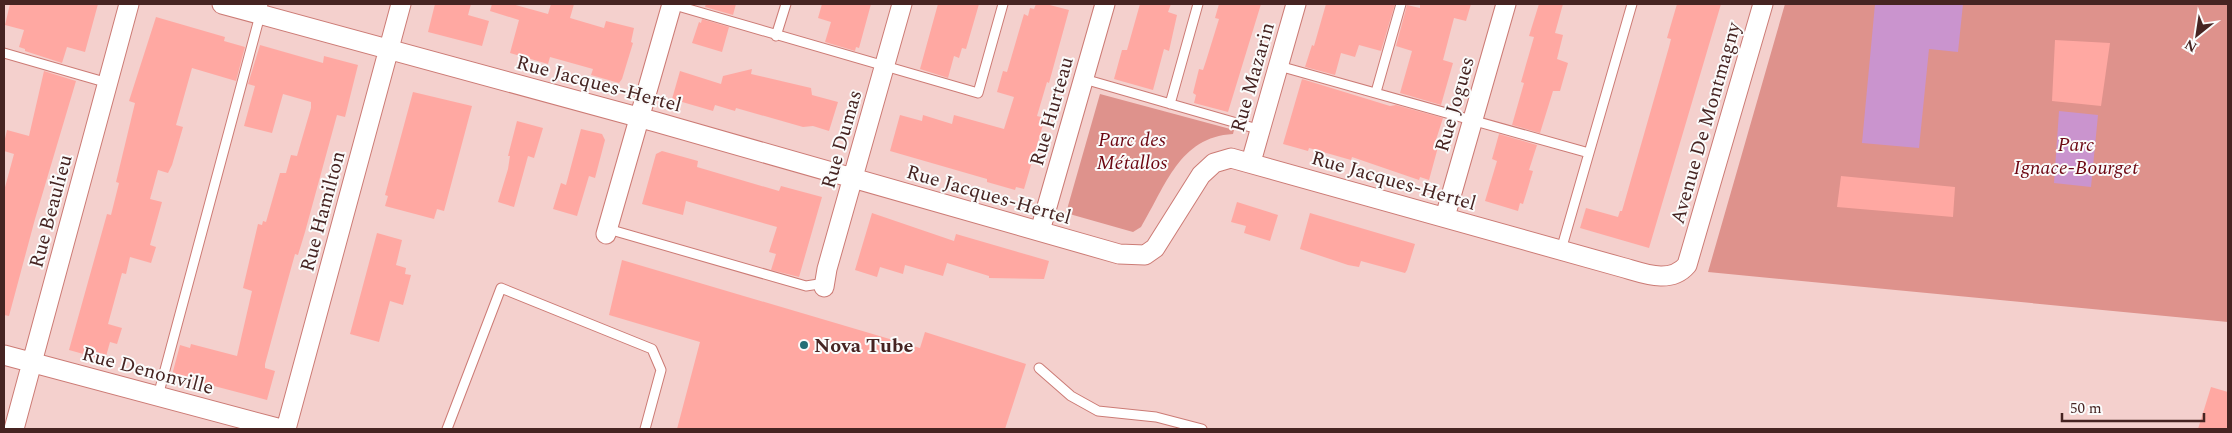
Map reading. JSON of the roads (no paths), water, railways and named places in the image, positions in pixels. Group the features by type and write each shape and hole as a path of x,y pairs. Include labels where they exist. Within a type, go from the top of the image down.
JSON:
{"street":[{"name":"Rue Beaulieu","path":"14,429 129,4"},
{"name":"Rue Jacques-Hertel","path":"222,4 261,9 389,49 640,117 1119,254 1145,255 1155,248 1163,239 1201,175 1214,163 1231,158 1656,276 1668,277 1681,272 1687,265 1691,254"},
{"name":"Rue Hamilton","path":"286,429 401,4"},
{"path":"607,232 671,4"},
{"name":"Rue Dumas","path":"824,285 826,269 902,4"},
{"name":"Rue Hurteau","path":"1040,232 1105,4"},
{"name":"Rue Mazarin","path":"1251,162 1296,4"},
{"name":"Rue Jogues","path":"1445,217 1506,4"},
{"name":"Avenue De Montmagny","path":"1691,254 1763,4"},
{"name":"Rue Denonville","path":"4,355 280,429"}],"lane":[{"path":"671,4 978,93 1003,4"},
{"path":"776,36 786,4"},
{"path":"1170,104 1198,4"},
{"path":"1376,92 1401,4"},
{"path":"1562,250 1632,4"},
{"path":"158,396 256,36 261,9"},
{"path":"4,56 108,83"},
{"path":"1279,66 1589,153"},
{"path":"1084,79 1261,130"},
{"path":"607,232 806,286 824,285"},
{"path":"447,429 501,288 652,348 661,370 645,429"},
{"path":"1039,368 1071,396 1098,411 1156,417 1202,429"}],"place":[{"name":"Nova Tube","path":"804,345"}],"park label":[{"name":"Parc des Métallos","path":"1132,150"},
{"name":"Parc Ignace-Bourget","path":"2076,156"}]}
